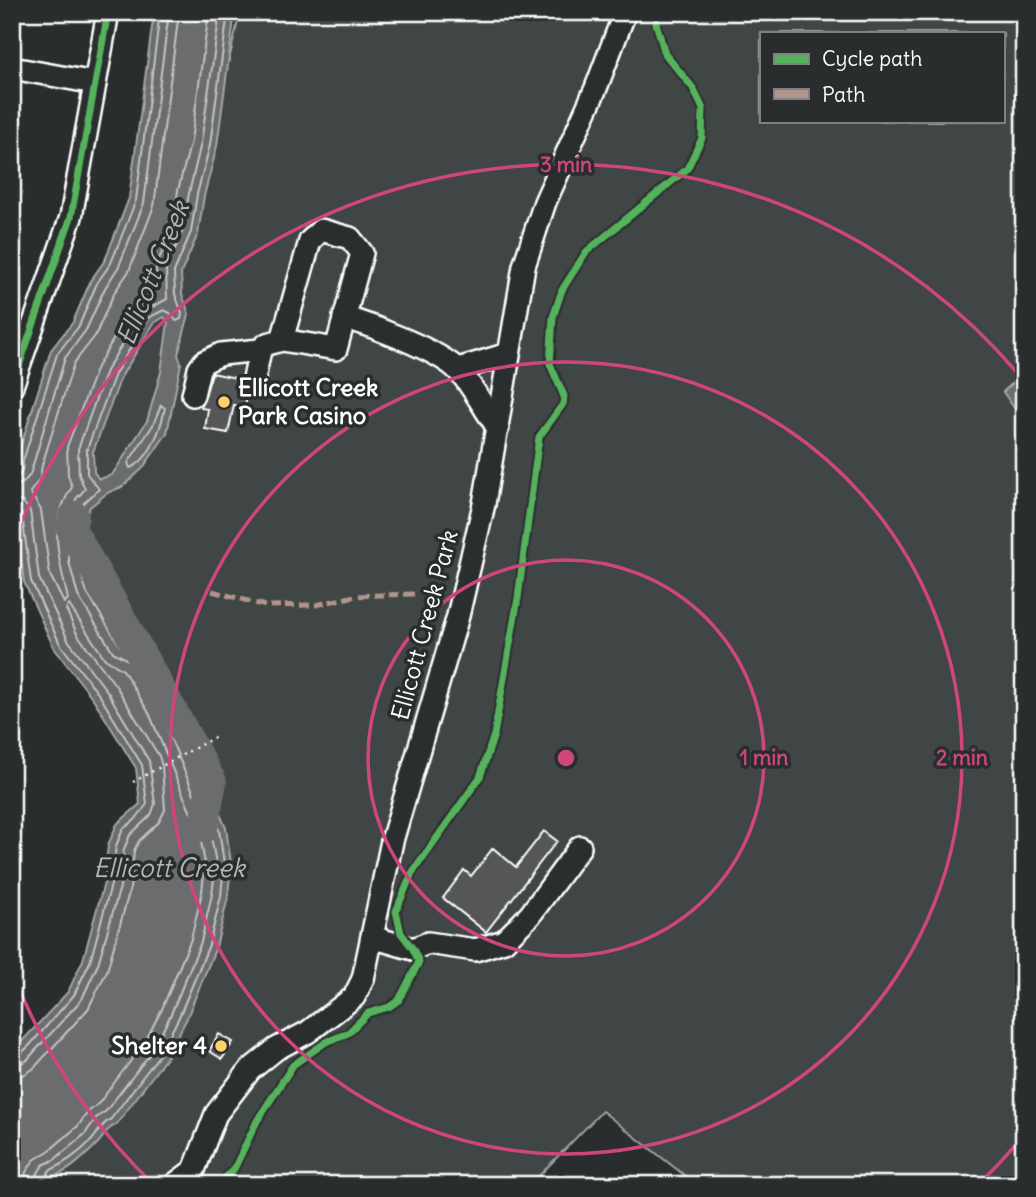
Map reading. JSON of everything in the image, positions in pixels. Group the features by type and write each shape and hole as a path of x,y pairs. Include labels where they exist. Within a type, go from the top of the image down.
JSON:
{"street":[{"path":"12,386 71,217 108,12"},
{"name":"Ellicott Creek Park","path":"174,1185 194,1170 216,1114 250,1070 276,1049 308,1032 354,997 363,979 392,841 458,617 484,504 524,266 541,214 596,88 625,12"},
{"path":"12,68 96,83"},
{"path":"193,395 199,369 204,362 221,354 260,350 268,344 282,340 336,349 362,253 350,238 321,230 310,241 282,340"},
{"path":"344,317 373,326 458,369 498,428"},
{"path":"254,379 260,350"},
{"path":"458,369 508,354"},
{"path":"372,937 413,949 428,943 475,950 504,941 530,915 580,847"}],"path":[{"path":"133,782 215,737"}],"shaded area":[{"path":"240,12 1024,12 1024,1185 697,1185 602,1111 530,1185 12,1185 12,1134 174,991 212,782 71,528 133,307 214,126"}],"water":[{"name":"Ellicott Creek","path":"154,12 235,12 217,146 204,196 198,234 181,273 182,294 189,314 178,355 181,363 167,433 142,469 122,487 107,493 90,507 84,520 84,560 94,592 125,642 140,648 172,701 226,828 231,863 228,897 216,947 186,1020 166,1058 116,1125 76,1163 54,1176 48,1185 12,1185 12,1052 68,992 83,960 104,883 108,845 117,824 140,804 136,768 94,700 54,648 24,582 14,502 16,461 51,350 73,322 91,280 105,260 129,198","holes":["164,317 168,323 161,372 147,421 112,475 99,479 94,472 93,452 121,377 154,323"]},
{"path":"1024,373 1024,422 1003,392"}],"building":[{"name":"Ellicott Creek Park Casino","path":"212,373 241,379 248,390 245,407 234,405 228,433 205,429 208,409 201,408"},
{"path":"544,831 557,841 486,932 443,898 464,870 471,876 493,848 516,867"},
{"name":"Shelter 4","path":"219,1034 233,1042 222,1059 209,1051"}],"waterway":[{"name":"Ellicott Creek","path":"74,516 71,528 212,782 203,828"}],"marked path":[{"path":"212,591 266,606 316,605 355,596 415,594"}],"cycle path":[{"path":"12,386 71,217 108,12"},
{"path":"218,1185 234,1169 257,1121 293,1065 326,1042 348,1033 368,1013 389,1007 399,1000 419,962 401,933 396,911 412,873 480,777 494,735 518,598 539,437 563,404 564,396 550,364 553,317 562,290 586,252 687,169 702,138 703,109 693,88 665,54 656,23 658,12"}],"place":[{"name":"Ellicott Creek Park Casino","path":"224,402"},
{"name":"Shelter 4","path":"221,1046"}]}
